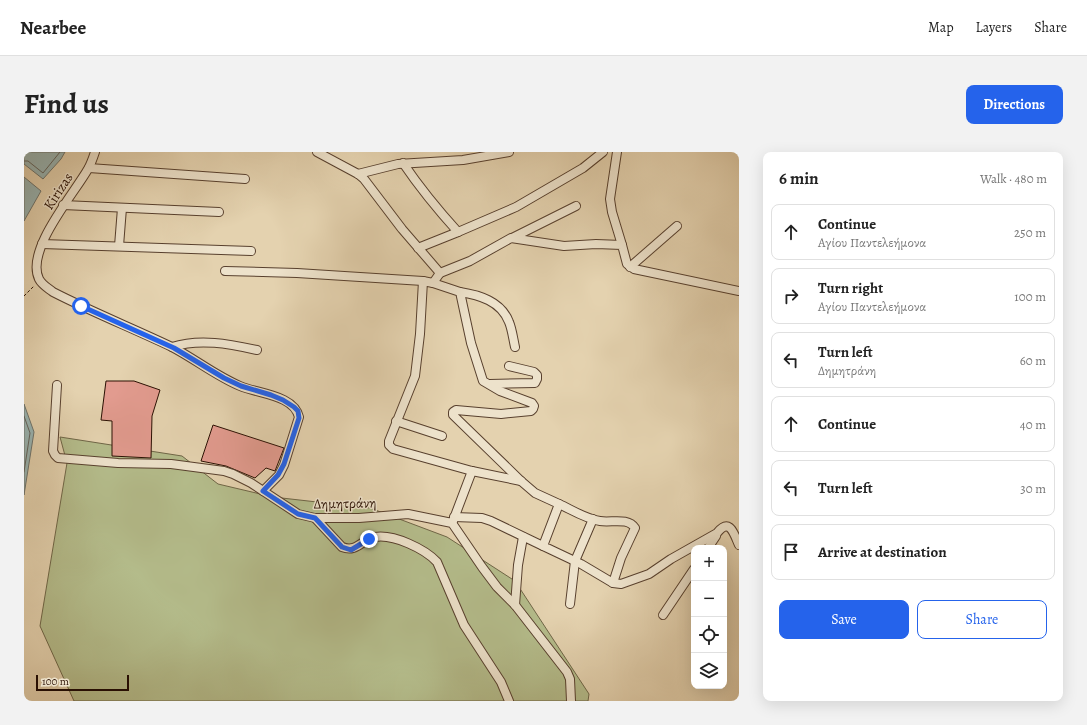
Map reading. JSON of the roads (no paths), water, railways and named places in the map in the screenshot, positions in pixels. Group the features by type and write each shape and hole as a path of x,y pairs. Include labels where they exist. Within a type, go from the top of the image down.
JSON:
{"street":[{"name":"Kirizas","path":"95,152 89,168 63,205 42,244 37,269 39,278 44,286 53,292 172,347"},
{"path":"317,152 358,174 371,187 402,229 440,273"},
{"path":"358,174 403,163 463,160 509,152"},
{"path":"418,248 516,207 583,168 603,152"},
{"path":"617,152 610,199 612,212 627,264 634,270 739,291"},
{"path":"403,163 419,187 458,232"},
{"path":"89,168 245,179"},
{"path":"63,205 219,212"},
{"path":"433,283 440,273 470,261 511,238 576,206"},
{"path":"119,246 122,208"},
{"path":"630,267 677,226"},
{"path":"511,238 564,246 596,244 622,245"},
{"path":"42,244 251,251"},
{"path":"225,271 298,273 423,281 433,283 489,300 500,308 509,321 515,346"},
{"path":"423,281 420,334 415,376 396,421 389,441 390,445 393,449 472,472 521,481"},
{"path":"460,292 471,342 483,381 500,391 532,403 534,409 501,414 456,410 453,412 453,415 535,493 593,519 601,521 626,522 633,525 635,528 623,554 613,583 621,584 649,574 671,559 717,533"},
{"path":"172,347 184,343 198,342 233,345 257,350"},
{"path":"172,347 224,378 241,386 283,400 298,411 299,418 284,464 278,475 263,491"},
{"path":"487,384 535,383 537,375 534,372 509,366"},
{"name":"Δημητράνη","path":"56,385 53,451 54,455 58,458 118,463 171,464 224,471 251,483 298,514 315,518 359,518 401,513 453,520 482,518 575,561 613,583"},
{"path":"396,421 442,436"},
{"path":"472,472 453,520 482,567 497,587 515,605 567,672 570,679 571,701"},
{"path":"543,546 559,504"},
{"path":"315,518 342,547 346,549 351,550 375,537 384,537 392,538 411,545 431,555 437,562 464,625 502,682 509,701"},
{"path":"570,604 575,561 593,519"},
{"path":"710,545 717,533 722,527 725,526 729,527 733,531 739,545"},
{"path":"515,605 518,565 523,536"},
{"path":"663,615 691,573"}],"water":[{"path":"24,152 65,152 61,159 43,179 24,164"},
{"path":"24,177 41,191 24,221"},
{"path":"24,404 34,432 24,495"}]}
